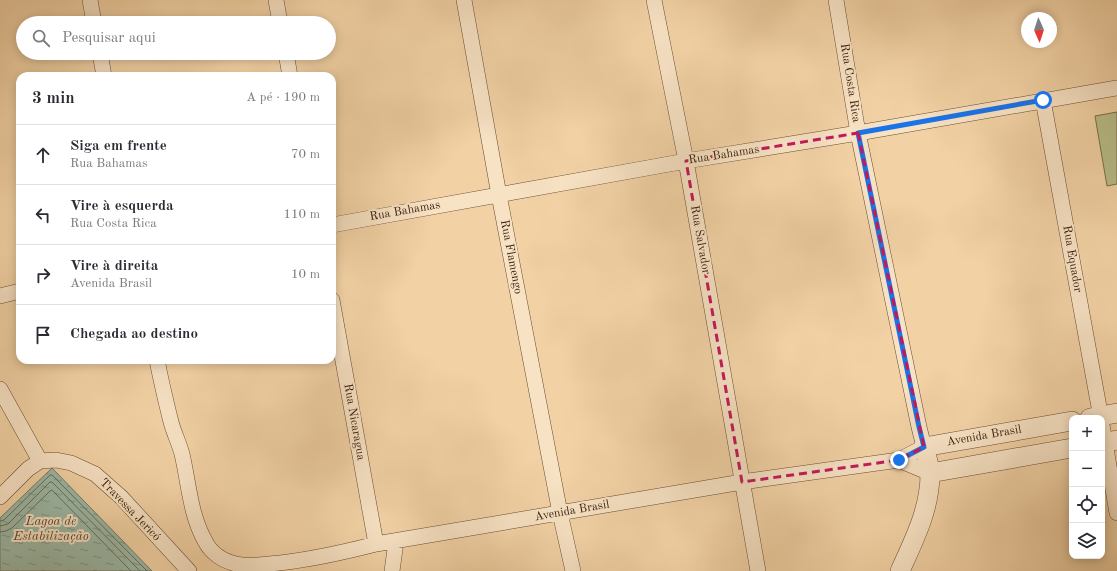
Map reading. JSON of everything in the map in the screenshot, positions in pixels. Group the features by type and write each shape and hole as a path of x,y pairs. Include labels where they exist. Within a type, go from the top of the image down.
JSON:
{"street":[{"path":"90,0 93,16"},
{"path":"276,0 279,16"},
{"name":"Rua Flamengo","path":"464,0 560,513 573,571"},
{"name":"Rua Salvador","path":"654,0 686,160 758,571"},
{"name":"Rua Costa Rica","path":"836,0 858,133 924,447"},
{"path":"101,60 103,72"},
{"path":"287,60 289,72"},
{"name":"Rua Bahamas","path":"336,224 686,160 858,133 1117,88"},
{"name":"Rua Equador","path":"1043,100 1102,415"},
{"path":"0,296 16,292"},
{"name":"Rua Nicaragua","path":"336,322 376,544"},
{"name":"Avenida Brasil","path":"158,364 171,421 182,454 191,504 198,528 213,553 224,560 246,566 290,562 340,553 376,544 396,542 742,482 899,460 924,447 1069,422"},
{"path":"0,389 40,462 28,469 0,497"},
{"name":"Rua Equador","path":"1105,434 1117,513"},
{"path":"900,571 926,508 930,473 924,447"},
{"path":"899,460 930,473 1069,449"},
{"name":"Travessa Jericó","path":"40,462 56,460 71,463 95,474 121,497 189,571"},
{"path":"392,571 396,542"}],"highlighted area":[{"path":"858,133 924,447 899,460 742,482 686,161"}],"green space":[{"path":"1117,112 1117,184 1107,186 1095,116"}],"water":[{"name":"Lagoa de Estabilização","path":"52,468 152,571 0,571 0,518"}],"route":[{"path":"899,460 924,447 858,133 1043,100"}]}
